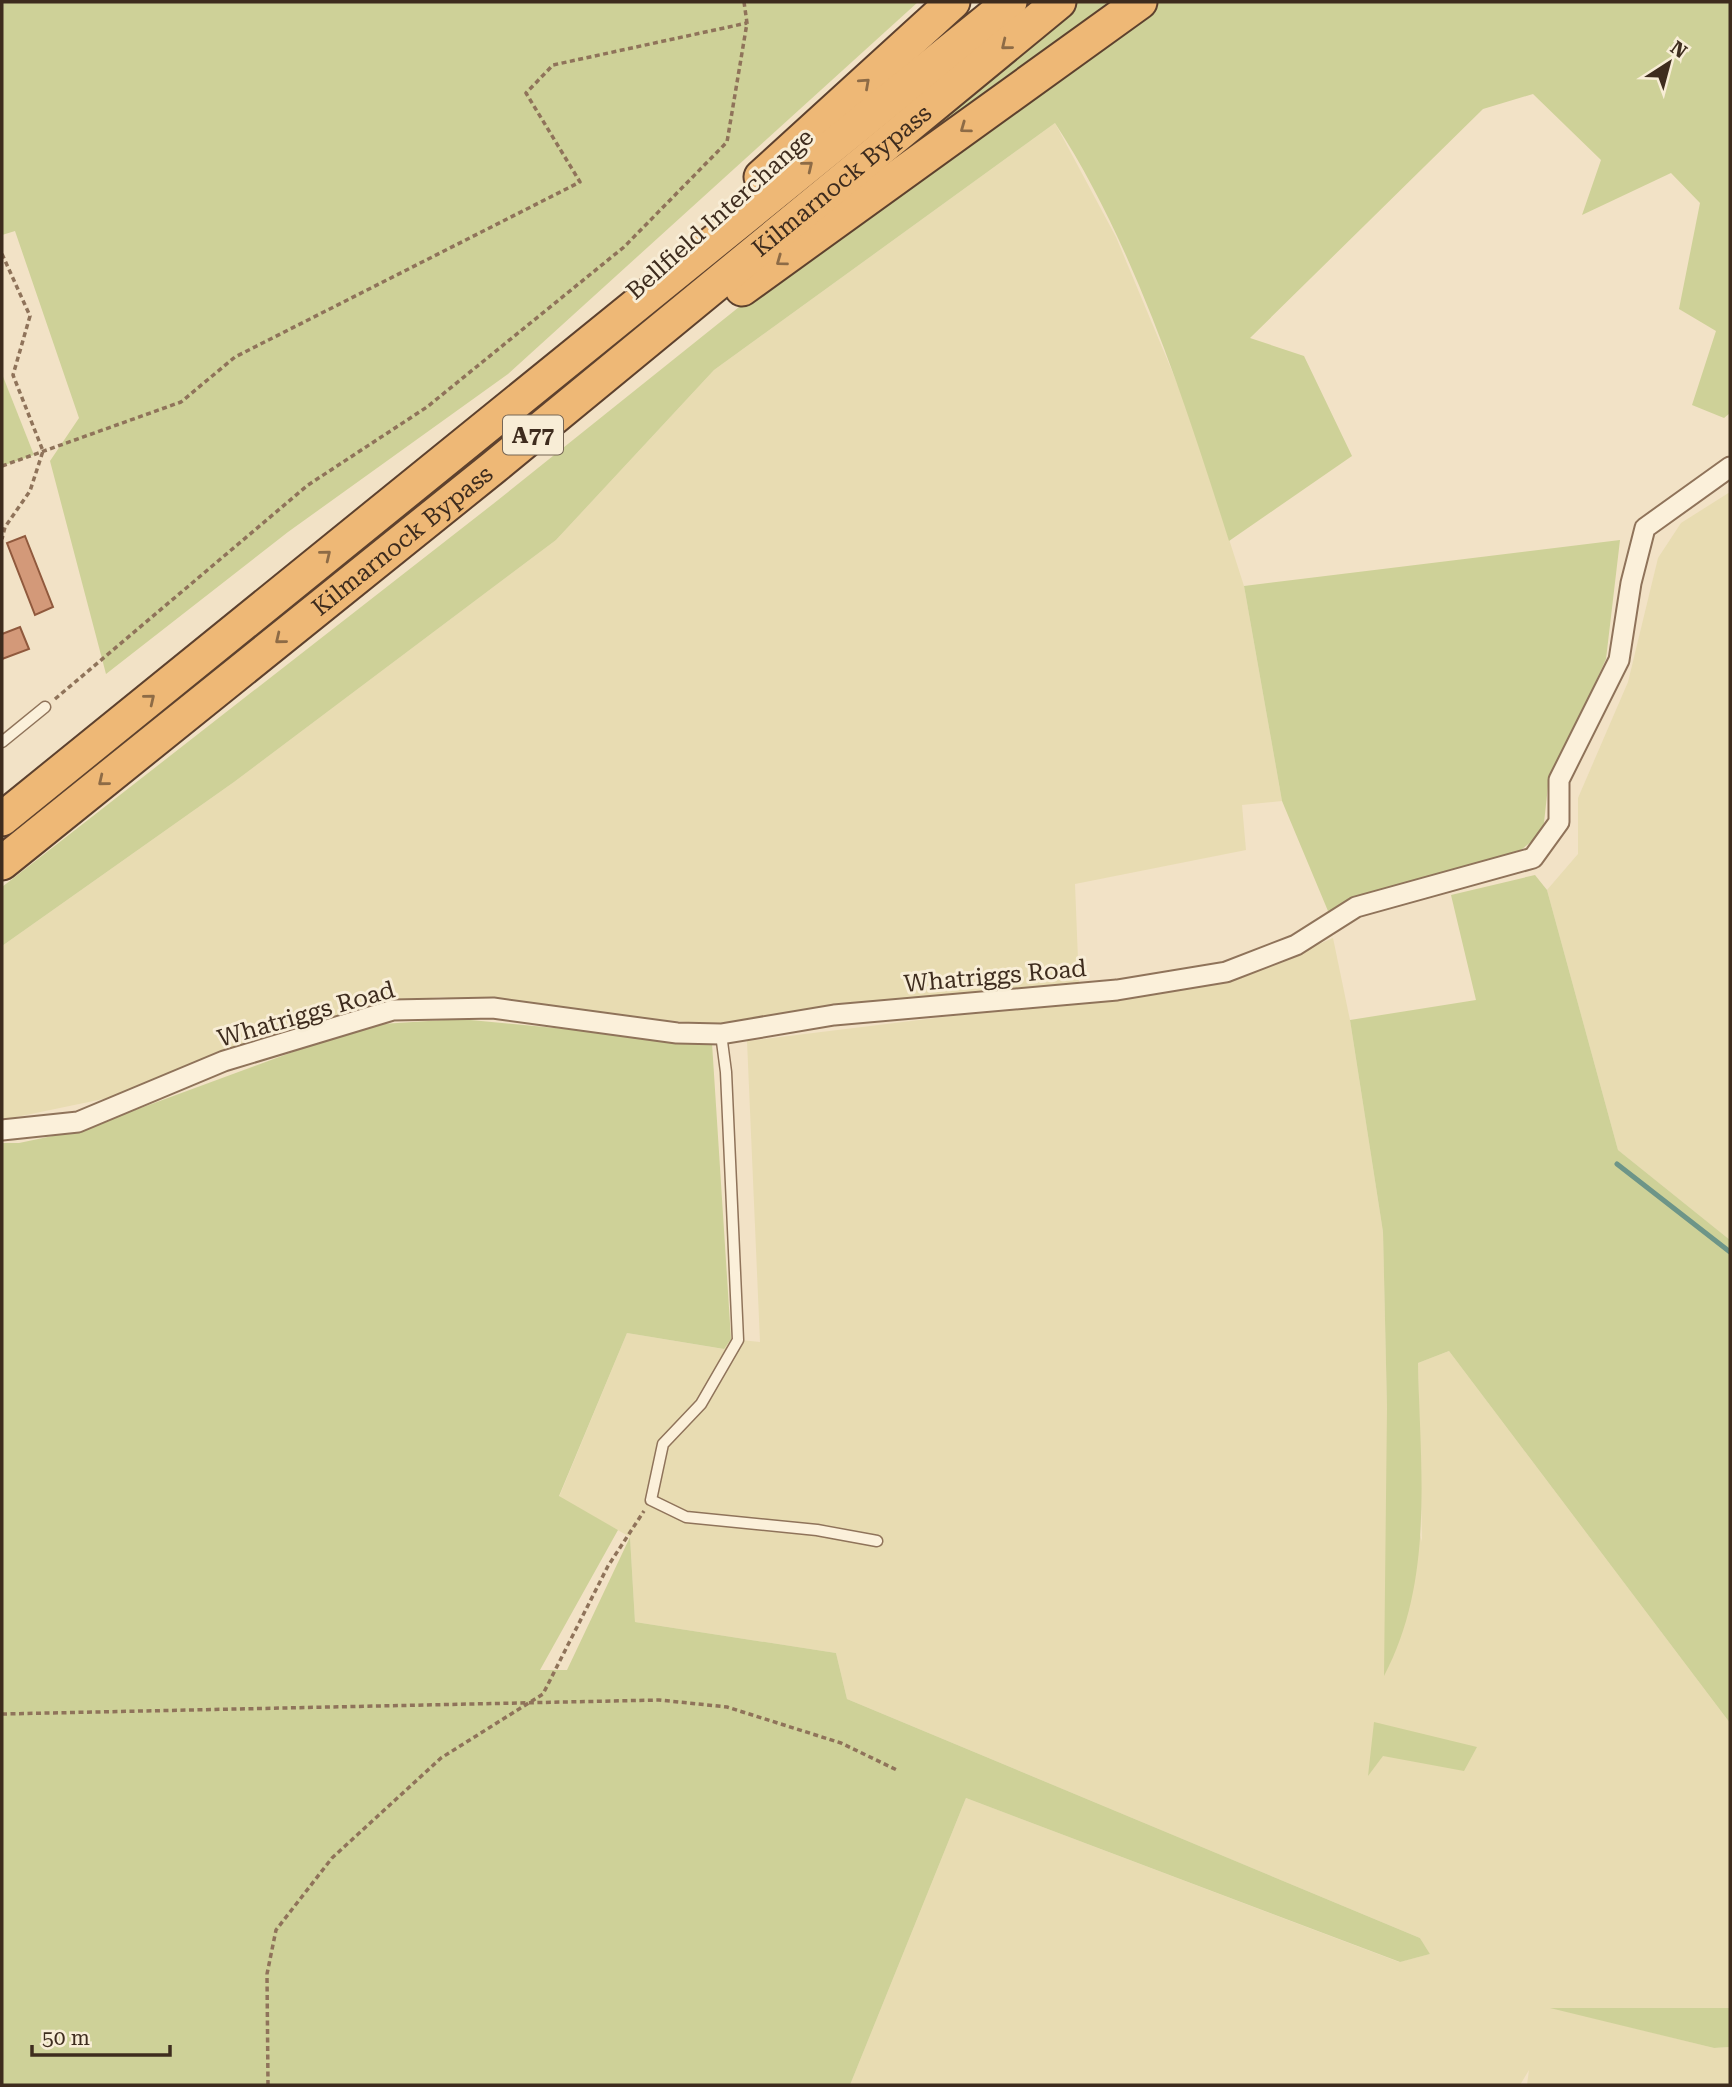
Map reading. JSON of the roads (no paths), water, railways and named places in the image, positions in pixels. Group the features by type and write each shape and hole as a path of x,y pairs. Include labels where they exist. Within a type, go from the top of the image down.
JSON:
{"highway":[{"name":"Bellfield Interchange","path":"486,424 953,2"},
{"name":"Kilmarnock Bypass","path":"2,820 486,424 1010,2"},
{"name":"Kilmarnock Bypass","path":"2,863 494,467 1059,2"},
{"name":"A77","path":"494,467 1140,2"}],"street":[{"name":"Whatriggs Road","path":"2,1130 78,1122 224,1061 393,1010 493,1009 677,1033 721,1034 834,1014 1117,990 1226,972 1296,945 1356,907 1533,858 1559,822 1559,780 1619,660 1631,583 1645,528 1730,467"}],"lane":[{"path":"2,742 45,708"},
{"path":"721,1034 726,1072 738,1340 701,1404 663,1444 651,1500 686,1517 817,1530 877,1541"}],"waterway":[{"path":"1617,1164 1730,1252"}]}
